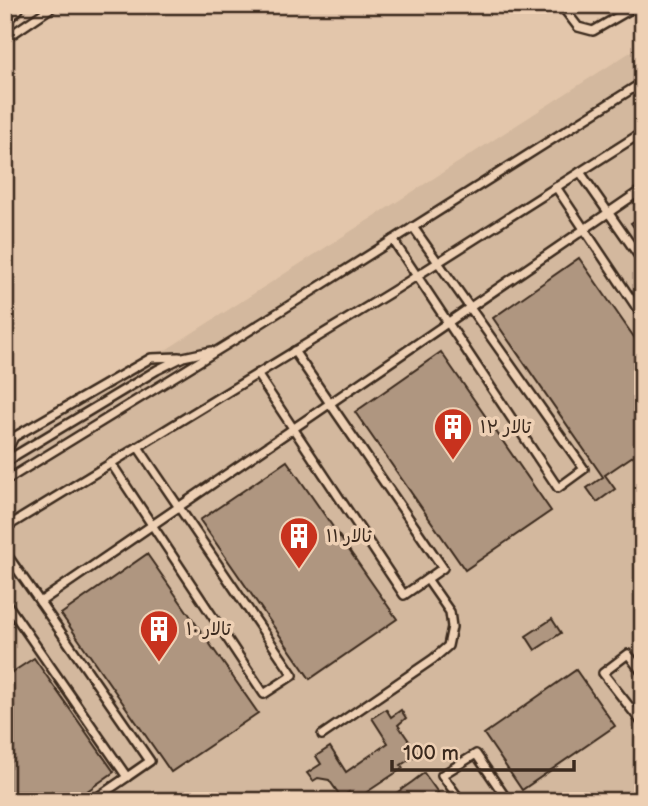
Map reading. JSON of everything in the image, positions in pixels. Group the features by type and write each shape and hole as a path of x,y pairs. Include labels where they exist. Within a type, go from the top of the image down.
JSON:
{"highway":[{"path":"5,11 12,5"}],"lane":[{"path":"5,39 55,5"},
{"path":"561,5 578,27 593,31 638,5"},
{"path":"5,481 643,82"},
{"path":"5,528 417,276 643,132"},
{"path":"580,172 643,262"},
{"path":"556,187 643,317"},
{"path":"40,602 643,189"},
{"path":"393,240 558,488 584,469 414,227"},
{"path":"5,454 14,437 151,358 183,357 218,349"},
{"path":"257,374 404,595 443,568 294,351"},
{"path":"5,464 145,377 183,357"},
{"path":"111,463 264,694 293,675 138,447"},
{"path":"5,552 150,761 92,801"},
{"path":"322,735 448,646 452,627 450,612 427,579"},
{"path":"5,601 127,777"},
{"path":"643,674 628,654 603,673 643,724"},
{"path":"461,801 442,775 476,754 508,801"}],"shaded area":[{"path":"643,44 643,801 5,801 5,453"}],"building":[{"path":"643,215 643,240 631,223"},
{"path":"579,258 643,350 643,449 605,475 615,489 597,502 587,488 603,477 493,318"},
{"name":"تالار ۱۲","path":"441,352 551,511 465,570 355,412"},
{"name":"تالار ۱۱","path":"287,461 397,619 310,679 200,520"},
{"name":"تالار ۱۰","path":"147,554 258,713 171,772 61,614"},
{"path":"552,619 561,633 535,650 526,636"},
{"path":"34,658 114,772 73,801 5,801 5,677"},
{"path":"576,670 615,726 522,790 484,734"},
{"path":"386,709 391,717 401,710 406,718 398,725 418,754 401,765 403,768 355,800 349,792 341,797 329,780 318,778 313,781 307,773 321,764 316,756 330,747 346,772 388,743 372,718"},
{"path":"424,773 444,801 385,801 412,782"}],"place":[{"name":"تالار ۱۲","path":"453,461"},
{"name":"تالار ۱۱","path":"299,570"},
{"name":"تالار ۱۰","path":"159,663"}]}
